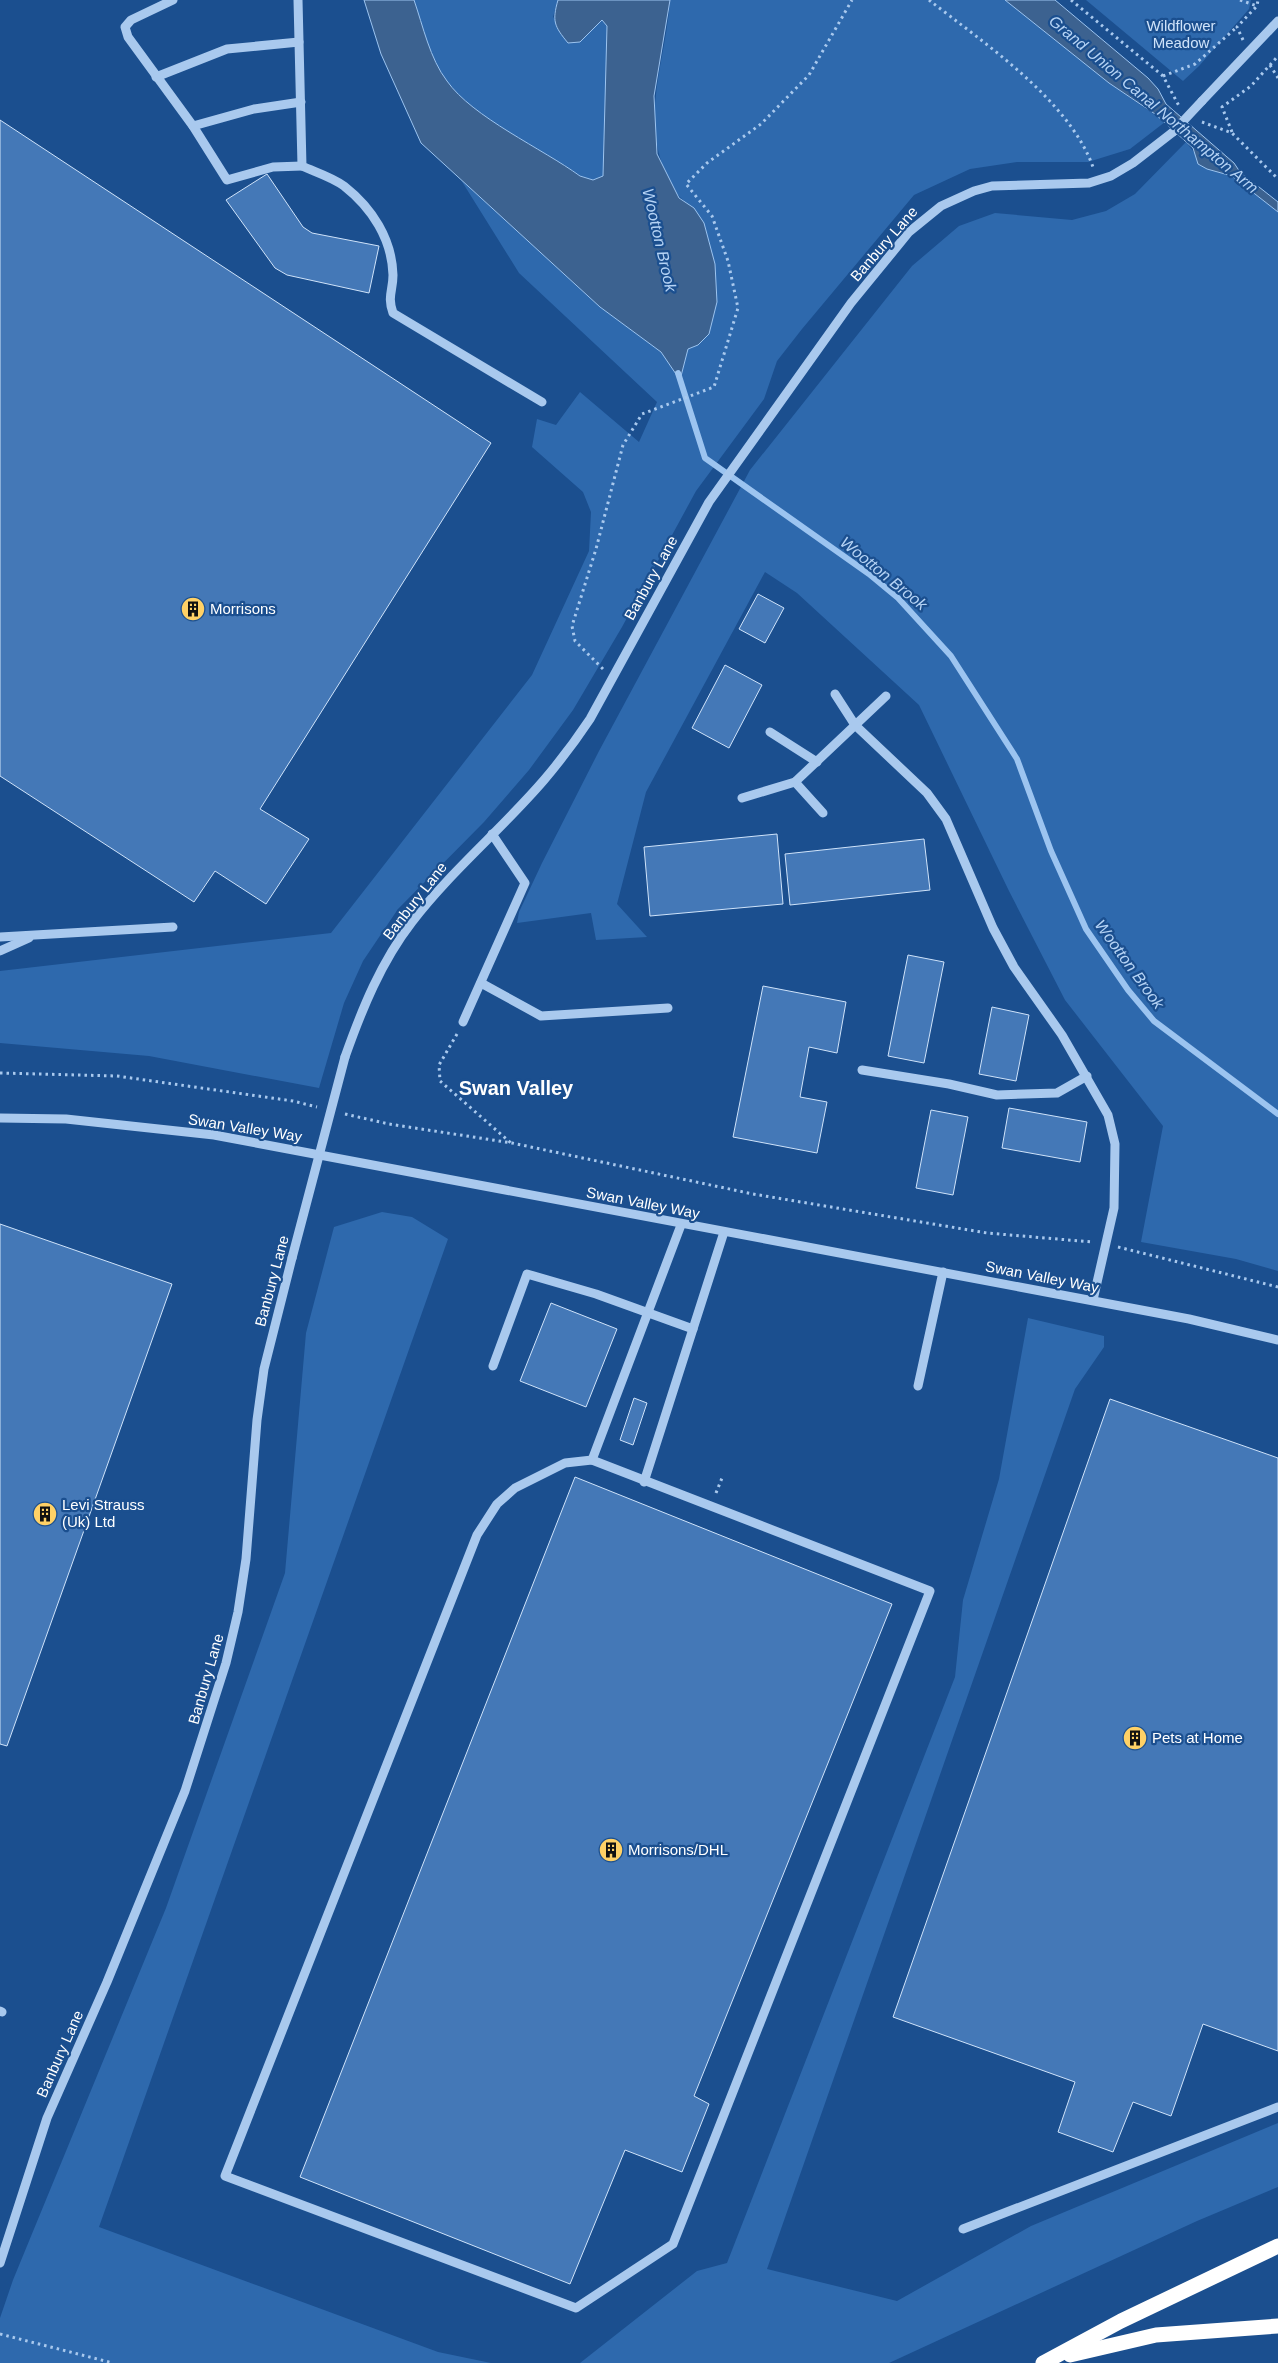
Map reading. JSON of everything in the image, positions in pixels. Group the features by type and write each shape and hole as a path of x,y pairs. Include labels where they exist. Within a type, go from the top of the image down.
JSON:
{"highway":[{"path":"1045,2362 1121,2320 1278,2246"},
{"path":"1045,2362 1156,2335 1278,2326"}],"street":[{"path":"173,0 131,20 125,27 128,37 193,126 227,180 273,167 302,166 343,185 368,208 387,239 393,275 388,301 393,312 542,402"},
{"path":"298,0 302,166"},
{"name":"Banbury Lane","path":"0,2263 47,2118 107,1982 184,1791 226,1663 238,1612 246,1559 257,1420 264,1369 345,1057 361,1011 378,977 411,923 454,872 544,781 569,750 590,719 709,502 851,303 909,232 929,214 954,199 992,186 1064,185 1111,176 1133,163 1173,132 1278,21"},
{"path":"156,77 227,49 299,42"},
{"path":"193,126 254,109 301,102"},
{"path":"835,694 856,725 927,793 946,819 993,928 1014,967 1062,1035 1108,1115 1114,1144 1114,1208 1093,1300"},
{"path":"742,798 795,782 886,696"},
{"path":"770,732 817,762"},
{"path":"795,782 824,813"},
{"path":"463,1022 525,883 492,834"},
{"path":"0,937 173,927"},
{"path":"0,951 34,936"},
{"path":"482,982 541,1016 668,1008"},
{"path":"862,1070 949,1084 997,1095 1057,1093 1087,1076"},
{"name":"Swan Valley Way","path":"0,1118 66,1120 214,1135 390,1167 681,1225 1093,1300 1189,1319 1278,1340"},
{"path":"592,1460 681,1225"},
{"path":"644,1482 724,1232"},
{"path":"918,1386 943,1272"},
{"path":"493,1366 527,1274 596,1294 692,1329"},
{"path":"592,1460 644,1482 930,1591 673,2244 576,2308 225,2176 477,1535 498,1504 515,1488 566,1463 592,1460"},
{"path":"962,2229 1278,2106"}],"path":[{"path":"614,676 605,671 575,640 572,626 596,549 624,445 642,414 714,387 738,308 728,261 712,216 686,184 707,163 761,124 809,75 852,0"},
{"path":"929,0 1036,87 1058,110 1088,153 1098,180"},
{"path":"1071,0 1163,76 1184,112"},
{"path":"1240,0 1257,6"},
{"path":"1163,76 1194,64 1237,27 1257,6 1258,0"},
{"path":"1237,27 1249,52"},
{"path":"1278,56 1251,86 1222,107 1232,133 1278,179"},
{"path":"1270,65 1278,78"},
{"path":"1199,121 1232,133"},
{"path":"463,1022 440,1065 440,1081 512,1143"},
{"path":"0,1073 117,1076 293,1101 322,1108"},
{"path":"341,1113 389,1124 512,1143 753,1194 987,1233 1059,1238 1105,1244 1278,1287"},
{"path":"0,2334 113,2363"}],"green space":[{"path":"414,0 558,0 553,17 580,42 602,20 607,26 603,176 593,180 581,176 490,120 458,94 436,63 427,42"},
{"path":"670,0 1005,0 1109,83 1165,122 1130,149 1088,162 1017,162 970,169 914,195 777,361 764,399 696,491 622,627 573,710 529,770 484,822 398,909 363,961 344,1003 319,1088 149,1056 0,1043 0,971 331,933 532,675 589,551 591,512 583,492 532,447 537,419 556,425 580,392 639,442 657,402 519,273 461,180 600,307 661,352 680,379 688,349 698,345 709,334 717,302 694,208 674,190 666,174 655,130 657,87"},
{"name":"Wildflower Meadow","path":"1086,0 1251,0 1249,9 1199,66 1183,81"},
{"path":"1186,142 1207,169 1232,176 1278,212 1278,1271 1236,1259 1141,1242 1163,1126 1065,1000 1009,891 919,705 797,593 765,572 646,792 617,904 647,937 596,940 591,913 517,923 519,912 542,863 599,751 750,470 912,266 959,226 995,213 1072,220 1106,211 1135,194"},
{"path":"382,1212 412,1217 448,1239 99,2227 438,2352 491,2363 0,2363 0,2318 13,2280 166,1908 285,1573 306,1333 334,1227"},
{"path":"1028,1318 1104,1336 1104,1347 1075,1389 767,2269 897,2301 1031,2226 1278,2123 1278,2187 1197,2221 889,2363 580,2363 697,2271 727,2263 955,1677 963,1600 999,1479"}],"water":[{"path":"364,0 414,0 427,42 436,63 458,94 490,120 580,176 593,180 603,176 607,26 602,20 580,42 568,43 556,23 555,13 558,0 670,0 654,96 657,154 679,198 694,208 704,223 715,264 717,302 709,334 698,345 688,349 680,380 661,352 600,307 421,143 381,54"},
{"name":"Grand Union Canal Northampton Arm","path":"1005,0 1055,0 1148,78 1158,89 1166,104 1234,163 1240,172 1278,202 1278,212 1232,176 1207,169 1198,164 1193,148 1155,114 1109,83"}],"building":[{"name":"Morrisons","path":"0,120 491,443 260,809 309,839 266,904 215,871 194,902 0,776"},
{"path":"267,174 303,227 312,233 379,246 369,293 287,275 275,268 226,200"},
{"path":"758,594 784,608 765,643 739,629"},
{"path":"725,665 762,685 729,748 692,728"},
{"path":"777,834 783,904 650,916 644,847"},
{"path":"924,839 930,890 790,905 785,854"},
{"path":"908,955 944,962 924,1063 888,1056"},
{"path":"763,986 846,1002 837,1053 809,1047 800,1097 827,1102 817,1153 733,1137"},
{"path":"992,1007 1029,1015 1016,1081 979,1074"},
{"path":"1009,1108 1087,1122 1080,1162 1002,1148"},
{"path":"931,1110 968,1117 953,1195 916,1188"},
{"name":"Levi Strauss (Uk) Ltd","path":"0,1224 172,1284 7,1746 0,1744"},
{"path":"551,1303 617,1329 586,1407 520,1381"},
{"path":"634,1398 647,1403 633,1445 620,1440"},
{"name":"Pets at Home","path":"1110,1399 1278,1458 1278,2051 1203,2024 1171,2116 1133,2102 1113,2152 1058,2132 1075,2082 893,2017"},
{"name":"Morrisons/DHL","path":"575,1477 892,1604 694,2096 709,2104 682,2172 625,2150 570,2284 300,2177"}],"waterway":[{"name":"Wootton Brook","path":"678,373 705,458 869,574 898,598 951,656 1017,759 1051,851 1086,929 1128,990 1154,1021 1278,1114"}],"place":[{"name":"Morrisons","path":"193,609"},
{"name":"Levi Strauss (Uk) Ltd","path":"45,1514"},
{"name":"Pets at Home","path":"1135,1738"},
{"name":"Morrisons/DHL","path":"611,1850"}],"district":[{"name":"Swan Valley","path":"516,1088"}]}
